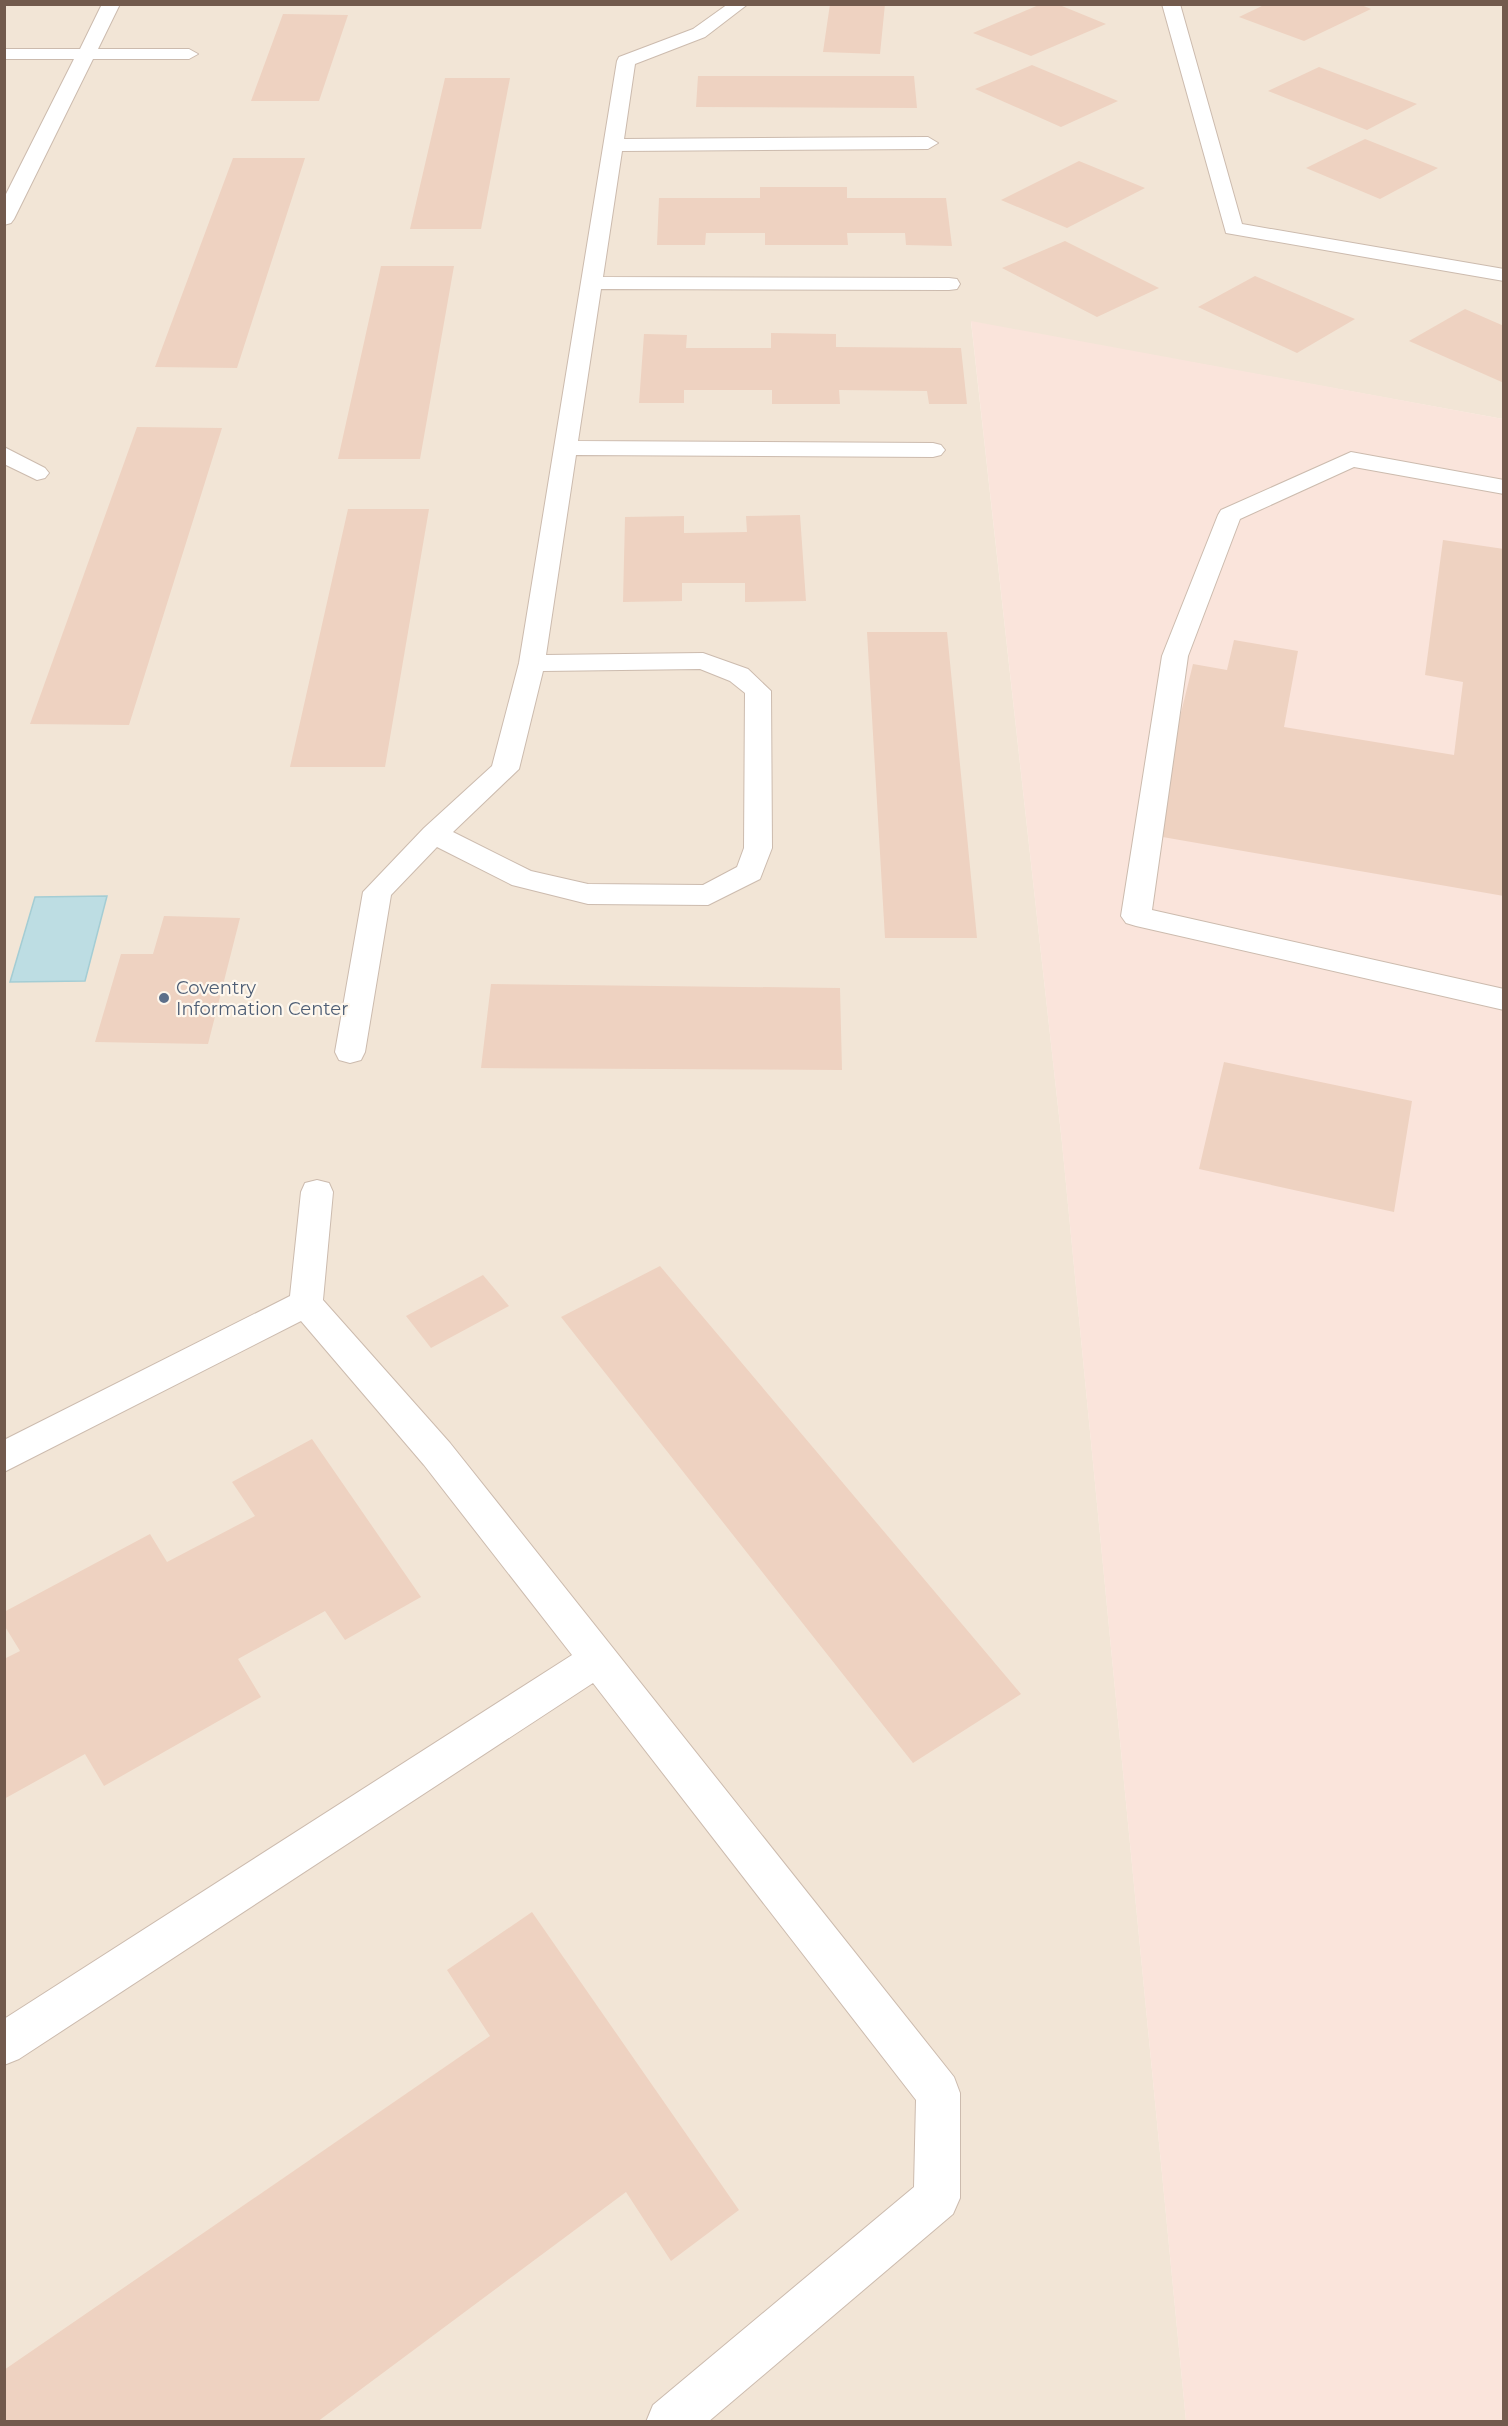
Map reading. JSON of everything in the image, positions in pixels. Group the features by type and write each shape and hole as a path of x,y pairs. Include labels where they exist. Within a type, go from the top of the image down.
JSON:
{"street":[{"path":"4,219 111,4"},
{"path":"350,1052 377,892 434,834 505,769 532,663 626,61 699,33 740,4"},
{"path":"1171,4 1233,229 1503,275"},
{"path":"4,54 189,54"},
{"path":"613,145 928,143"},
{"path":"591,284 949,284"},
{"path":"565,448 933,450"},
{"path":"4,454 37,473"},
{"path":"1503,487 1351,459 1230,516 1175,656 1136,916 1503,1000"},
{"path":"434,834 522,878 588,894 708,896 750,872 758,848 758,691 739,675 703,661 532,663"},
{"path":"317,1192 306,1303 437,1454 938,2093 937,2198 670,2421"},
{"path":"4,1457 306,1303"},
{"path":"4,2044 597,1660"}],"shaded area":[{"path":"5,5 1503,5 1503,419 971,322 1062,1143 1186,2421 5,2422"},
{"path":"971,321 1503,419 1503,2421 1186,2421 1062,1143"}],"water":[{"path":"107,896 85,981 10,982 35,897"}],"building":[{"path":"830,4 885,4 880,54 823,52"},
{"path":"1041,4 1057,4 1106,24 1031,56 973,33"},
{"path":"1266,4 1359,4 1371,9 1304,41 1239,17"},
{"path":"283,14 348,15 319,101 251,101"},
{"path":"1032,65 1118,101 1061,127 975,89"},
{"path":"1319,67 1417,104 1367,130 1268,91"},
{"path":"698,76 914,76 917,108 696,107"},
{"path":"445,78 510,78 481,229 410,229"},
{"path":"1365,139 1438,168 1380,199 1306,168"},
{"path":"233,158 305,158 237,368 155,367"},
{"path":"1079,161 1145,188 1067,228 1001,200"},
{"path":"760,187 847,187 847,198 946,198 952,246 906,245 905,233 847,233 848,245 765,245 765,233 706,233 705,245 657,245 659,198 760,198"},
{"path":"1065,241 1159,288 1097,317 1002,268"},
{"path":"381,266 454,266 420,459 338,459"},
{"path":"1255,276 1355,319 1297,353 1198,307"},
{"path":"1465,309 1504,326 1504,383 1409,341"},
{"path":"771,333 836,334 836,347 961,348 967,404 929,404 927,391 839,390 840,404 772,404 772,390 684,390 684,403 639,403 644,334 687,335 686,348 771,348"},
{"path":"137,427 222,428 129,725 30,724"},
{"path":"348,509 429,509 385,767 290,767"},
{"path":"800,515 806,601 745,602 745,583 682,583 682,601 623,602 625,517 684,516 684,533 747,532 746,516"},
{"path":"1443,540 1504,549 1504,896 1151,835 1193,664 1227,670 1234,640 1298,651 1284,727 1454,755 1463,682 1425,675"},
{"path":"867,632 947,632 977,938 885,938"},
{"name":"Coventry Information Center","path":"164,916 240,918 208,1044 95,1042 121,954 153,954"},
{"path":"491,984 840,988 842,1070 481,1068"},
{"path":"1224,1062 1412,1101 1394,1212 1199,1169"},
{"path":"660,1266 1021,1694 913,1763 561,1317"},
{"path":"483,1275 509,1306 431,1348 406,1316"},
{"path":"312,1439 421,1597 345,1640 325,1611 238,1659 261,1697 104,1786 85,1754 4,1799 4,1659 20,1651 4,1625 4,1612 150,1534 167,1562 255,1516 232,1482"},
{"path":"532,1912 739,2210 671,2261 626,2192 317,2422 4,2422 4,2370 490,2036 447,1970"}],"place":[{"name":"Coventry Information Center","path":"164,998"}]}
